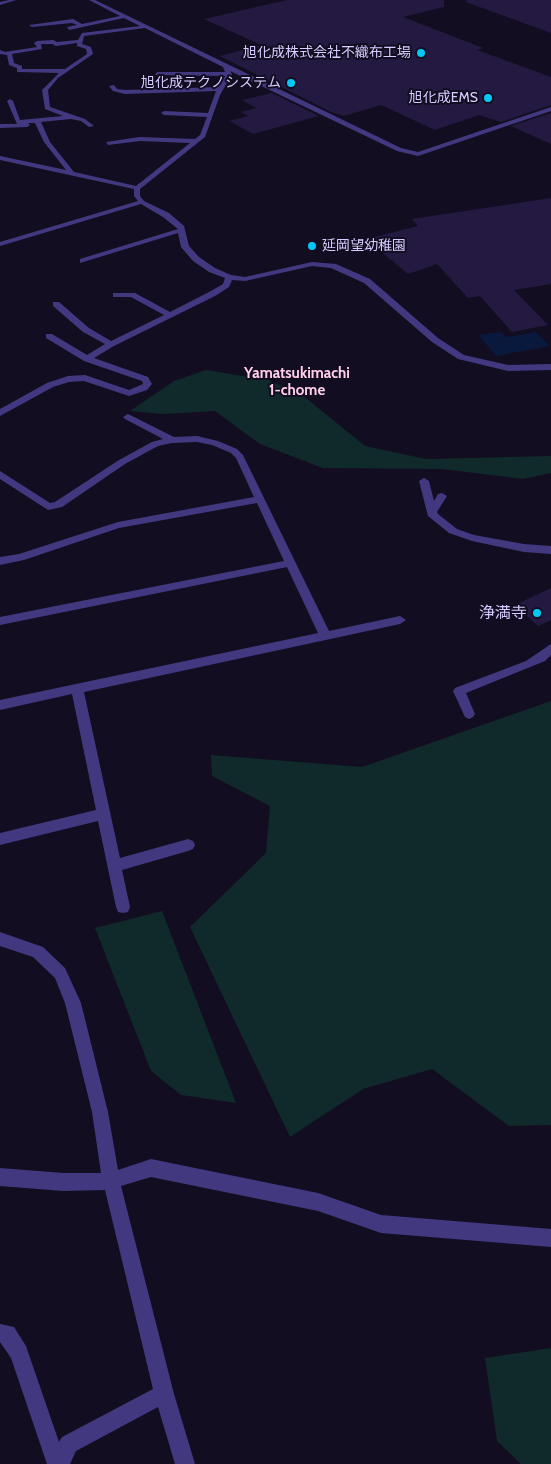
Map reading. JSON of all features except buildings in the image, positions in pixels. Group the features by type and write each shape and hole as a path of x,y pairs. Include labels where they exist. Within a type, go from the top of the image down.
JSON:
{"street":[{"path":"0,4 14,0"},
{"path":"91,0 399,150 418,154 551,109"},
{"path":"69,28 124,17"},
{"path":"32,24 73,21 84,25"},
{"path":"91,126 83,120 54,112 47,108 45,90 56,77 90,54 89,48 79,45 84,35 144,27"},
{"path":"0,52 9,54 40,48 37,43 53,42 56,44 80,40"},
{"path":"9,54 11,64 20,67 19,71 66,71"},
{"path":"225,66 229,74"},
{"path":"157,74 229,74"},
{"path":"229,74 220,89 203,136 138,188 137,196 142,202 166,215 181,230 185,247 196,259 212,270 229,278 245,279 312,264 333,266 367,281 435,340 461,357 508,368 551,367"},
{"path":"112,86 115,90 125,92 220,89"},
{"path":"10,101 18,122 38,123"},
{"path":"164,113 210,116"},
{"path":"0,126 38,123 71,117"},
{"path":"38,123 47,142 72,174"},
{"path":"108,142 140,139 196,141"},
{"path":"0,158 138,188"},
{"path":"0,244 142,202"},
{"path":"83,261 181,230"},
{"path":"87,359 111,344 212,294 226,285 229,278"},
{"path":"116,296 132,295 170,316"},
{"path":"56,304 86,330 111,344"},
{"path":"0,413 50,385 68,379 85,378 129,393 139,391 148,384 145,379 87,359 49,336"},
{"path":"128,417 172,440"},
{"path":"0,474 48,507 58,505 141,451 172,440 196,439 215,443 234,451 240,456 325,635"},
{"path":"424,481 433,516 453,530 472,538 524,548 551,550"},
{"path":"432,512 442,496"},
{"path":"0,561 20,557 118,525 260,499"},
{"path":"0,620 291,563"},
{"path":"0,705 400,620"},
{"path":"470,714 459,691 530,664 541,658 551,648"},
{"path":"77,688 123,907"},
{"path":"0,839 103,814"},
{"path":"114,866 188,846"},
{"path":"0,939 38,952 60,973 73,1003 100,1112 111,1180 164,1394 185,1464"},
{"path":"0,1177 63,1182 111,1180 152,1168 318,1202 381,1224 551,1238"},
{"path":"0,1333 7,1334 19,1353 58,1464"},
{"path":"58,1464 69,1444 164,1394"}],"green space":[{"path":"206,370 268,380 301,394 365,446 426,459 551,456 551,473 523,479 442,469 323,468 260,444 215,411 163,414 130,411 174,381"},
{"path":"551,701 551,1125 509,1126 432,1069 363,1089 290,1137 190,927 266,853 270,806 212,776 211,755 362,767"},
{"path":"162,911 236,1103 181,1095 151,1071 95,928"},
{"path":"551,1348 551,1464 521,1464 497,1441 485,1358"}],"water":[{"path":"501,332 506,337 536,332 550,346 496,356 478,335"}],"place":[{"name":"旭化成株式会社不織布工場","path":"421,53"},
{"name":"旭化成テクノシステム","path":"291,83"},
{"name":"旭化成EMS","path":"488,98"},
{"name":"延岡望幼稚園","path":"312,246"},
{"name":"浄満寺","path":"537,613"}],"district":[{"name":"Yamatsukimachi 1-chome","path":"297,382"}]}
